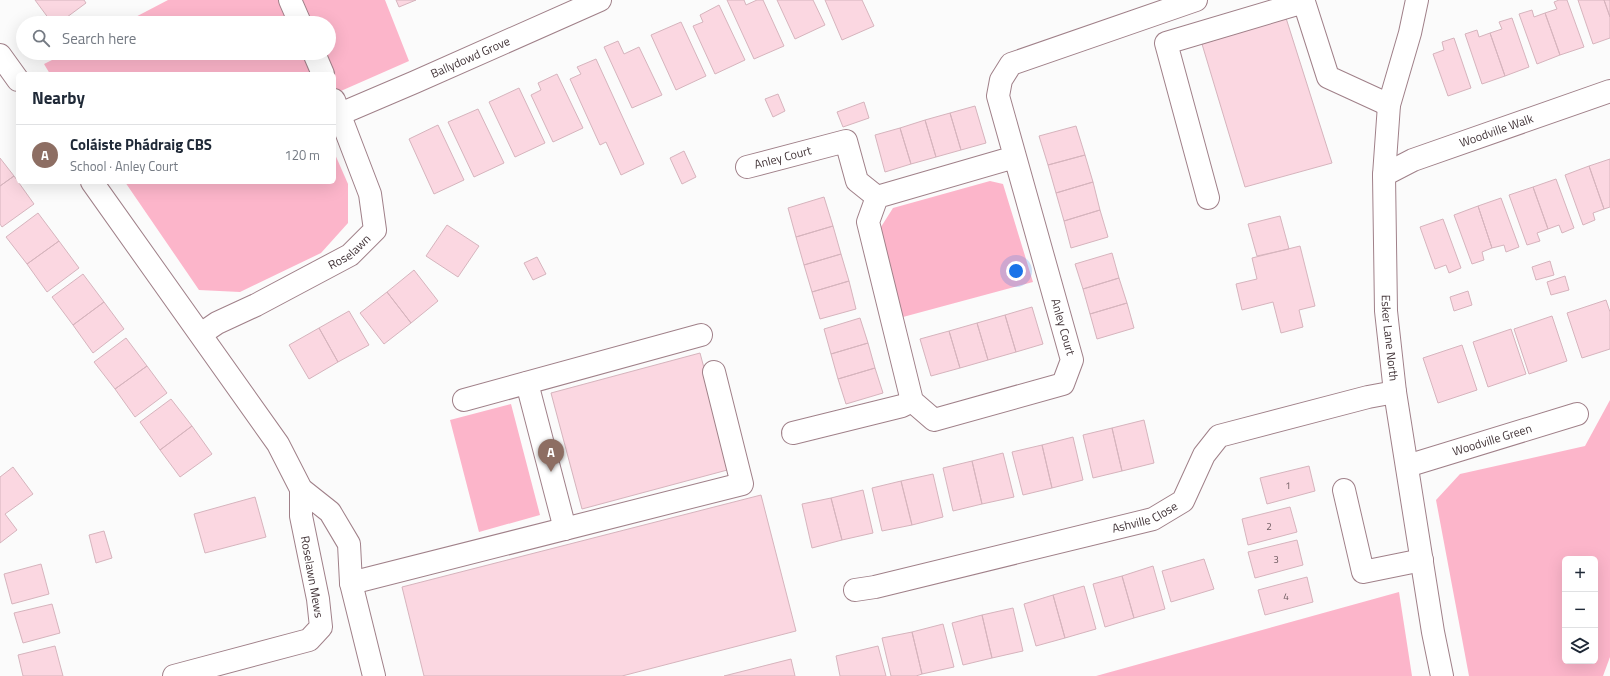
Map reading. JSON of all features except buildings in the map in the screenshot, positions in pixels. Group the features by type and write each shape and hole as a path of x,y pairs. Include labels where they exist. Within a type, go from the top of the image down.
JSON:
{"street":[{"path":"290,0 297,16"},
{"name":"Ballydowd Grove","path":"337,107 415,82 600,0"},
{"name":"Anley Court","path":"912,401 934,420 1063,384 1072,360 998,96 1001,80 1011,64 1196,0"},
{"name":"Esker Lane North","path":"1417,0 1410,33 1389,105 1384,175 1386,311 1395,392 1442,676"},
{"path":"1208,198 1166,43 1304,2 1328,76 1389,105"},
{"path":"0,55 16,77"},
{"path":"317,60 322,72"},
{"name":"Woodville Walk","path":"1384,175 1413,160 1610,91"},
{"name":"Roselawn","path":"201,334 217,323 256,305 350,255 374,230 370,194 337,107"},
{"name":"Anley Court","path":"747,167 846,141 857,181 877,197"},
{"path":"793,433 902,406 912,401 868,222 877,197 1015,157"},
{"path":"93,184 278,444 301,489 330,512 349,544 351,583 374,676"},
{"path":"464,400 701,335"},
{"path":"351,583 742,484 714,372"},
{"path":"527,383 565,529"},
{"name":"Ashville Close","path":"855,590 875,587 1153,519 1183,501 1204,455 1219,436 1368,397 1395,392"},
{"name":"Woodville Green","path":"1407,466 1577,414"},
{"name":"Roselawn Mews","path":"174,676 309,640 321,627 318,599 301,516 301,489"},
{"path":"1344,490 1363,572 1422,560"}],"shaded area":[{"path":"168,0 385,0 409,61 336,93 336,72 49,72 44,64 52,60 336,60 336,16 137,16"},
{"path":"336,157 348,184 348,223 321,253 240,292 199,290 126,184 336,184"},
{"path":"990,181 1003,184 1033,282 903,317 879,230 893,208"},
{"path":"1610,400 1610,657 1603,676 1469,676 1436,500 1460,474 1585,446"},
{"path":"511,404 540,515 479,532 450,420"},
{"path":"1399,592 1412,676 1096,676"}],"place":[{"name":"Coláiste Phádraig CBS","path":"551,472"}]}
